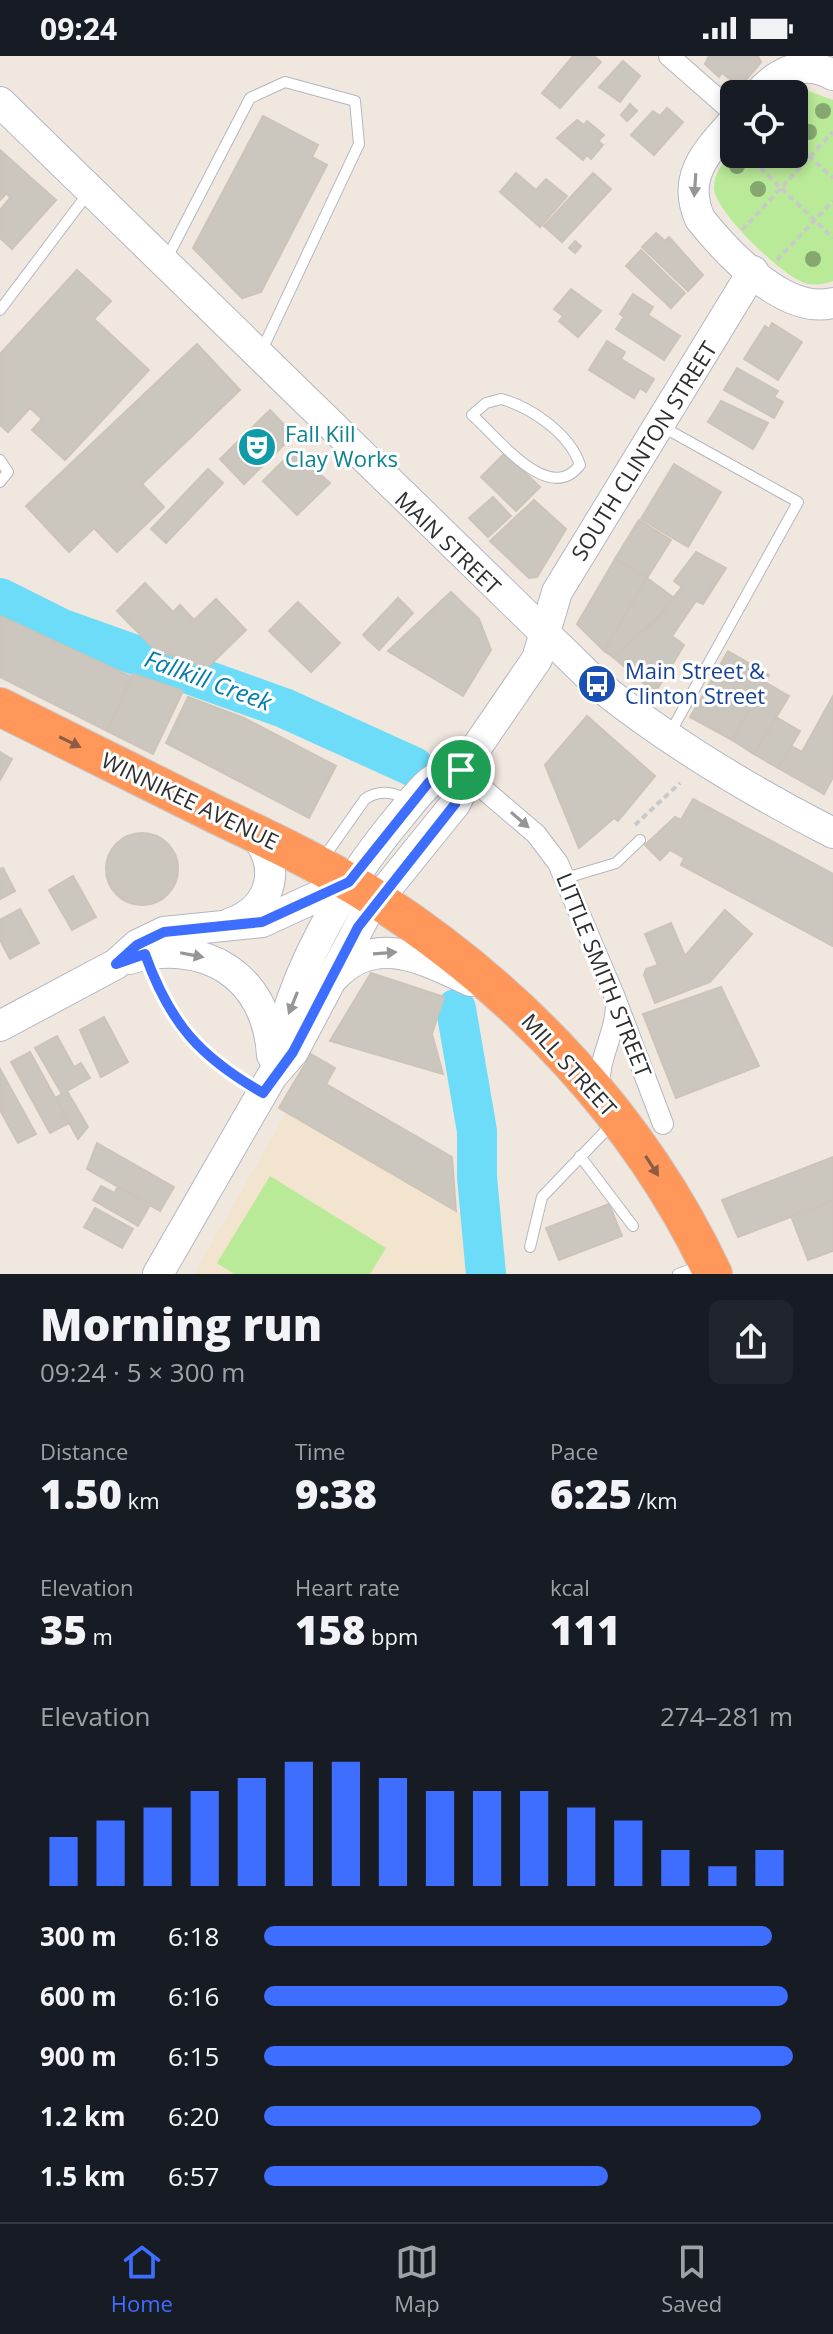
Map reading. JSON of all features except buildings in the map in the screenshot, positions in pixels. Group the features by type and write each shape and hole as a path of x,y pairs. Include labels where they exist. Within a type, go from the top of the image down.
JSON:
{"highway":[{"name":"WINNIKEE AVENUE","path":"0,707 348,882"},
{"name":"MILL STREET","path":"348,882 445,946 507,998 565,1056 612,1111 665,1186 700,1270"}],"street":[{"path":"669,56 720,101"},
{"path":"774,80 783,72 798,68 810,67 833,75"},
{"name":"MAIN STREET","path":"0,102 259,358 597,684 667,738 833,833"},
{"path":"720,138 699,163 694,176 694,205 710,231 765,267 794,301 808,305 833,303"},
{"name":"SOUTH CLINTON STREET","path":"461,770 532,667 557,592 765,267"},
{"path":"130,959 137,945 164,932 274,918 348,882 455,804 460,794 461,770 438,775 411,803 348,882 286,1019 268,1084"},
{"name":"LITTLE SMITH STREET","path":"461,770 536,834 566,878 663,1124"},
{"path":"221,925 252,913 270,885 267,855 251,831"},
{"path":"158,1274 268,1084 293,1052 322,992 348,882"},
{"path":"322,992 348,965 385,951 426,960 507,998"},
{"path":"0,1026 130,959 191,953 215,961 237,976 264,1014 271,1043 268,1084"},
{"path":"612,1111 599,1070 615,1028 614,995"}],"lane":[{"path":"164,263 250,98 285,82 355,101 359,144 259,358"},
{"path":"0,310 90,191"},
{"path":"501,399 524,405 576,455 580,465 561,479 545,479 472,415 486,403 501,399"},
{"path":"661,426 798,502 667,738"},
{"path":"0,460 8,472 0,482"},
{"path":"566,878 616,863 640,840"},
{"path":"130,959 188,1038 211,1062 268,1084"},
{"path":"530,1247 542,1197 580,1156 612,1111"},
{"path":"580,1156 633,1226"}],"path":[{"path":"742,230 833,132"},
{"path":"810,157 833,178"},
{"path":"760,168 833,238"},
{"path":"765,267 833,201"}],"shaded area":[{"path":"286,1113 466,1216 474,1274 194,1274"}],"green space":[{"path":"808,91 833,100 833,281 806,283 765,255 736,226 717,199 714,182 720,168 808,168"},
{"path":"270,1176 386,1248 370,1274 234,1274 217,1263"}],"waterway":[{"name":"Fallkill Creek","path":"0,598 60,628 284,708 414,767"},
{"name":"Fallkill Creek","path":"456,1009 477,1131 477,1177 486,1274"}],"place":[{"name":"Fall Kill Clay Works","path":"257,447"},
{"name":"Main Street & Clinton Street","path":"597,684"}],"route":[{"path":"461,770 462,783 455,804 377,899 358,927 293,1052 272,1076 263,1093 211,1062 188,1038 151,973 145,954 116,964 137,945 164,932 197,926 262,922 287,912 325,890 349,882 369,853 429,782 448,771 461,770"}]}
